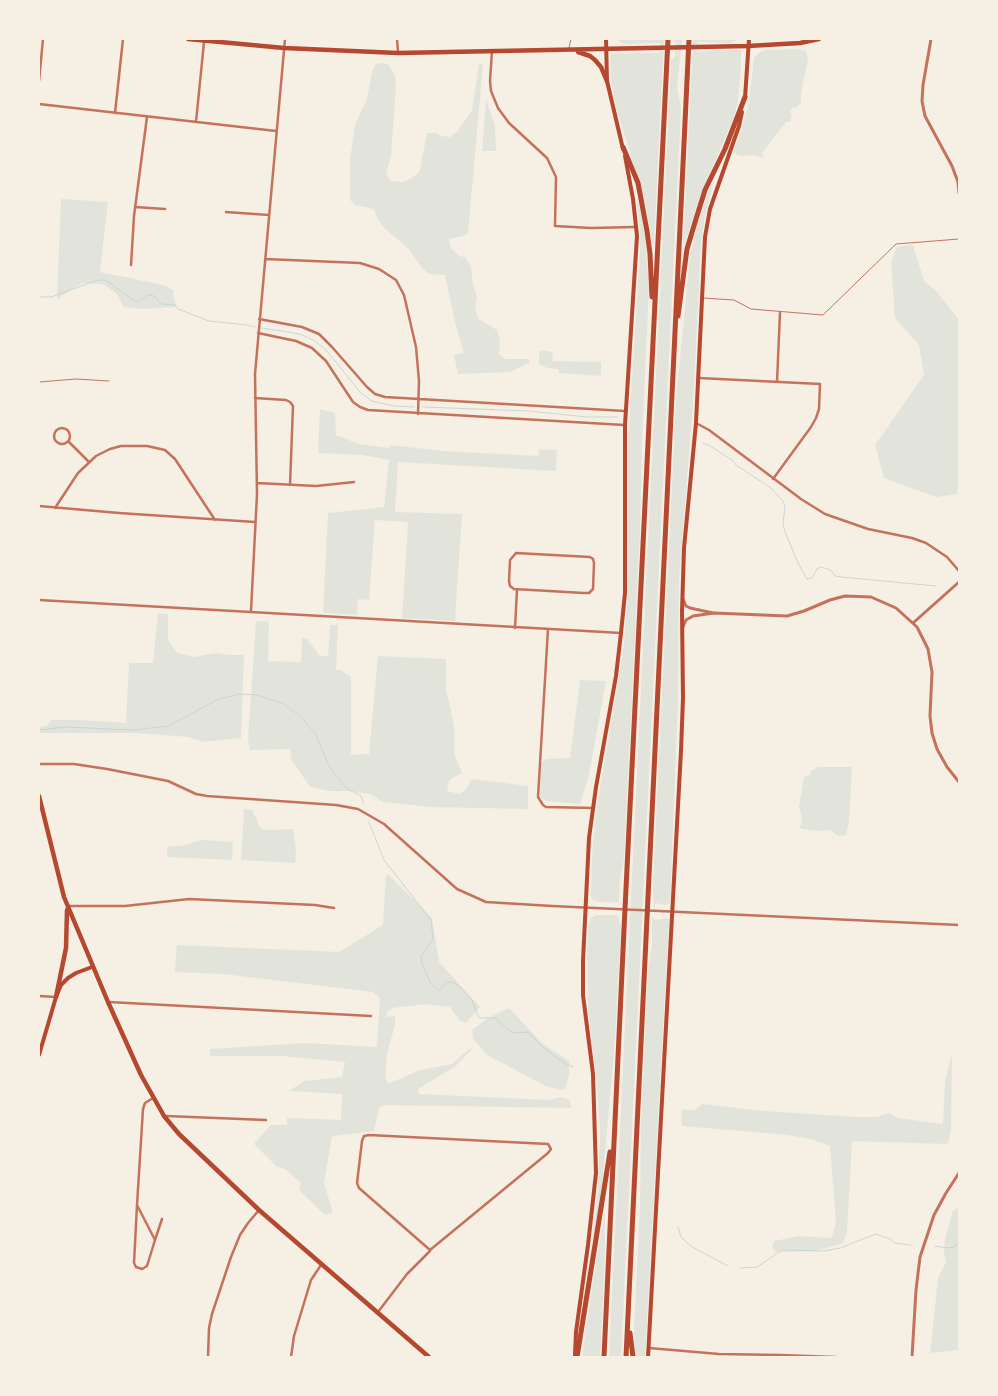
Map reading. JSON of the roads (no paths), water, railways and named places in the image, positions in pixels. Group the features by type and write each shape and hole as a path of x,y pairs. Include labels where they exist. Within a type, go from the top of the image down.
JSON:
{"highway":[{"path":"604,1357 668,39"},
{"path":"626,1357 689,39"},
{"path":"674,351 687,249 706,190 735,125 745,97"},
{"path":"623,147 638,183 647,231 654,329"},
{"path":"576,1357 614,1126"},
{"path":"628,1320 633,1357"}],"main road":[{"path":"188,39 284,48 398,53 748,46 800,43 819,39"},
{"path":"606,39 607,81"},
{"path":"648,1357 667,1033 683,698 684,548 696,423 706,237 710,208 738,126 745,97 748,39"},
{"path":"570,50 583,53 595,60 601,67 607,81 623,147 637,228 625,411 625,572 622,633 593,808 585,907 583,994 593,1074 596,1173 576,1332 576,1357"},
{"path":"39,796 67,906 108,1002 153,1098 164,1116 179,1134 259,1210 429,1357"},
{"path":"39,1055 56,997 66,948 67,906"},
{"path":"56,997 61,986 68,978 92,967"}],"street":[{"path":"39,81 43,39"},
{"path":"116,113 124,39"},
{"path":"251,611 257,483 255,398 258,334 285,39"},
{"path":"397,39 398,53"},
{"path":"931,39 922,101 925,116 952,166 958,182 959,193"},
{"path":"196,122 204,40"},
{"path":"492,51 490,81 494,100 498,108 509,123 542,152 552,165 556,177 555,226 637,228"},
{"path":"39,104 276,131"},
{"path":"131,265 135,207 147,117"},
{"path":"135,207 165,209"},
{"path":"226,212 269,215"},
{"path":"265,259 360,263 379,269 393,277 404,295 415,338 418,367 418,414"},
{"path":"777,382 780,312"},
{"path":"259,319 302,327 319,334 375,394 418,399 625,411"},
{"path":"258,334 296,341 312,348 326,361 351,399 360,407 376,411 625,425"},
{"path":"699,378 820,384 819,409 811,427 773,479"},
{"path":"255,398 286,400 293,406 290,485"},
{"path":"696,423 709,430 773,479 825,514 868,529 912,538 926,543 947,557 959,571"},
{"path":"61,428 67,430 70,434 68,442 64,445 57,443 54,436 56,431 61,428"},
{"path":"68,442 88,462"},
{"path":"56,508 78,473 88,462 104,452 121,446 140,445 165,450 176,459 215,520"},
{"path":"257,483 316,486 354,482"},
{"path":"39,506 255,522"},
{"path":"516,553 586,556 594,560 594,586 589,593 516,590 511,587 509,581 510,560 516,553"},
{"path":"913,623 959,582"},
{"path":"515,628 516,590"},
{"path":"683,594 688,608 714,614"},
{"path":"682,632 689,616 714,614 787,616 837,598 862,596 879,600 896,608 913,623 925,642 932,672 930,716 932,733 937,749 947,767 959,782"},
{"path":"39,600 622,633"},
{"path":"548,629 538,797 543,806 546,807 593,808"},
{"path":"39,764 74,764 107,769 168,781 196,794 207,796 336,805 358,809 378,819 452,885 476,899 486,902 959,925"},
{"path":"67,906 126,906 189,899 315,905 334,908"},
{"path":"39,996 56,997"},
{"path":"108,1002 371,1016"},
{"path":"153,1098 145,1103 143,1107 134,1263 138,1268 142,1269 147,1266 162,1219"},
{"path":"164,1116 266,1120"},
{"path":"378,1312 407,1274 430,1250 548,1154 551,1146 548,1144 376,1135 364,1136 357,1183 359,1188 430,1250"},
{"path":"912,1357 920,1257 934,1215 959,1173"},
{"path":"137,1204 155,1240"},
{"path":"208,1357 212,1314 231,1257 240,1235 259,1210"},
{"path":"290,1357 294,1336 311,1280 321,1264"},
{"path":"649,1348 719,1354 836,1357"}],"lane":[{"path":"570,50 571,39"},
{"path":"702,298 734,300 751,309 823,316 896,244 959,240"},
{"path":"39,382 76,379 109,381"}],"waterway":[{"path":"39,297 51,297 98,280 105,280 135,301 140,301 148,295 154,296 161,304 175,305 178,309 209,321 255,327"},
{"path":"262,328 300,334 315,341 326,350 360,392 372,401 394,406 414,407"},
{"path":"423,407 528,411 587,417 617,417"},
{"path":"703,443 732,460 736,465 771,488 783,501 785,506 783,524 785,532 807,579 812,578 817,569 821,567 831,570 835,576 841,577 936,586"},
{"path":"39,730 65,727 133,730 168,726 219,699 240,694 257,695 282,703 300,716 315,733 330,768 346,788 361,796 364,804"},
{"path":"369,822 384,860 431,920 433,939 421,956 422,964 431,984 439,991 447,983 452,982 459,986 472,1000 480,1018 495,1018 513,1033 528,1032 545,1049 566,1064 574,1067"},
{"path":"678,1227 681,1237 692,1247 728,1266"},
{"path":"741,1268 757,1267 782,1250 824,1251 840,1248 876,1234 895,1243 911,1245"},
{"path":"935,1246 947,1248 954,1247 959,1243"}]}
